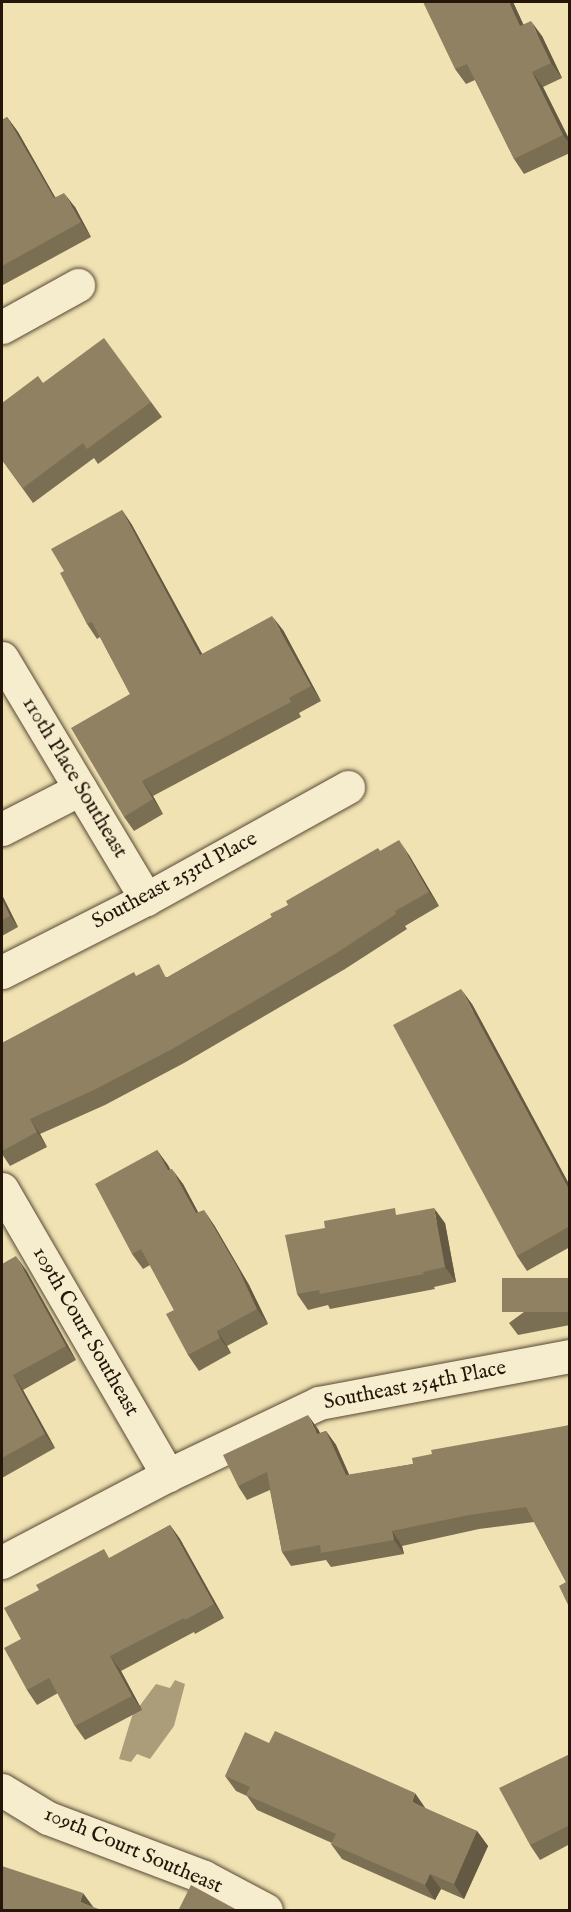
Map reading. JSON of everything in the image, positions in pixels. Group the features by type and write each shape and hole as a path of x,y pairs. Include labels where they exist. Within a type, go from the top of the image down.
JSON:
{"street":[{"path":"2,327 78,285"},
{"name":"110th Place Southeast","path":"2,658 146,899"},
{"name":"Southeast 253rd Place","path":"2,972 146,899 348,787"},
{"path":"2,829 80,789"},
{"name":"109th Court Southeast","path":"2,1189 168,1475"},
{"name":"Southeast 254th Place","path":"2,1562 168,1475 320,1403 570,1356"},
{"name":"109th Court Southeast","path":"2,1790 48,1818 204,1877 266,1911"}],"shaded area":[{"path":"175,1680 185,1684 174,1726 150,1759 137,1754 131,1762 119,1759 132,1716 156,1684 170,1688"}],"building":[{"path":"423,2 509,2 520,26 531,21 551,63 532,72 563,135 514,159 467,64 455,69"},
{"path":"7,117 54,198 64,193 81,222 2,266 2,120"},
{"path":"104,338 151,402 87,449 83,443 23,488 2,460 2,403 38,376 43,383"},
{"path":"122,510 200,655 272,616 311,686 289,698 291,702 142,781 153,799 124,817 71,728 130,694 92,622 87,624 60,573 64,571 51,549"},
{"path":"399,840 429,892 395,911 396,914 335,954 174,1048 94,1090 30,1119 37,1132 2,1151 2,1043 134,972 136,976 159,964 166,978 272,917 270,914 288,905 286,901 378,848 380,851"},
{"path":"2,899 10,916 2,920"},
{"path":"461,989 570,1191 570,1226 517,1256 393,1025"},
{"path":"157,1150 168,1170 172,1169 196,1213 204,1210 239,1270 257,1309 217,1331 220,1338 188,1355 166,1314 174,1310 141,1249 132,1254 95,1184"},
{"path":"395,1208 396,1215 434,1208 445,1267 423,1272 424,1274 320,1294 319,1290 297,1294 285,1235 325,1228 324,1221"},
{"path":"16,1256 66,1346 13,1375 45,1434 2,1458 2,1264"},
{"path":"502,1278 570,1278 570,1312 502,1312"},
{"path":"308,1415 317,1434 326,1431 346,1475 413,1464 412,1458 432,1454 431,1450 570,1425 570,1609 559,1586 566,1582 526,1507 469,1515 392,1531 394,1540 321,1553 320,1545 282,1552 267,1472 238,1486 223,1455"},
{"path":"170,1525 214,1604 110,1656 132,1696 75,1726 49,1678 27,1690 4,1648 21,1639 4,1608 39,1590 36,1585 104,1549 109,1558"},
{"path":"275,1731 415,1793 412,1802 477,1831 454,1884 430,1874 425,1885 331,1844 336,1834 246,1795 250,1787 225,1776 245,1732 269,1743"},
{"path":"570,1754 570,1825 530,1845 499,1788"},
{"path":"2,1866 83,1893 80,1902 104,1911 2,1911"},
{"path":"191,1885 239,1911 178,1911"}]}
